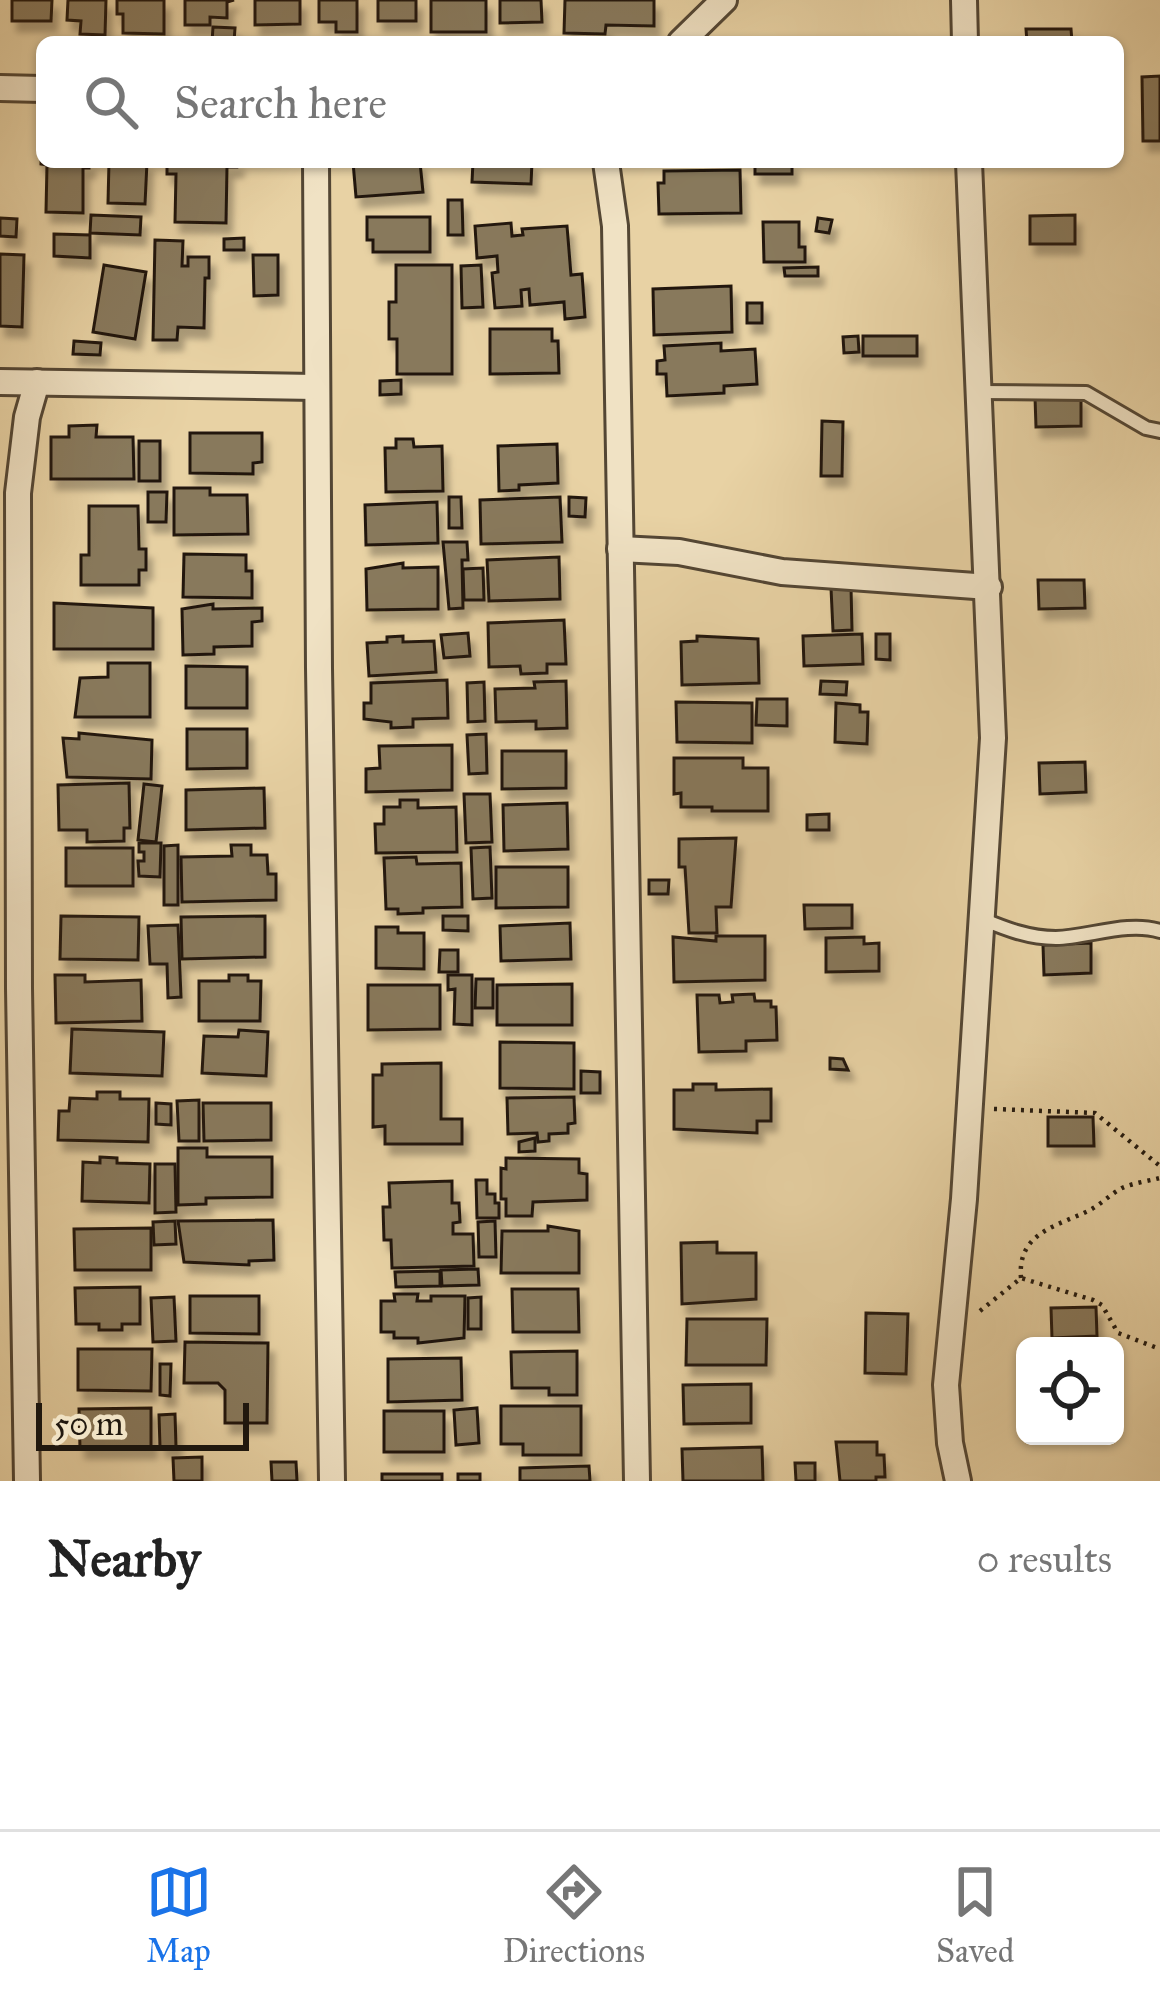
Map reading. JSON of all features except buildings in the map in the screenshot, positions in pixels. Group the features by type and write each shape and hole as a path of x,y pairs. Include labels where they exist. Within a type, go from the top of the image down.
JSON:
{"street":[{"path":"687,36 724,0"},
{"path":"964,0 965,36"},
{"path":"0,88 36,89"},
{"path":"316,168 332,1481"},
{"path":"607,168 615,226 637,1481"},
{"path":"958,1481 946,1385 993,738 969,168"},
{"path":"0,382 316,387"},
{"path":"27,1481 10,988 8,685 18,493 24,434 38,382"},
{"path":"620,549 679,552 782,572 989,587"}],"lane":[{"path":"977,392 1086,393 1146,428 1160,431"},
{"path":"981,919 1034,936 1139,928 1160,931"}],"path":[{"path":"969,1109 1095,1113 1160,1166"},
{"path":"1021,1278 1020,1264 1035,1236 1123,1187 1160,1178"},
{"path":"952,1328 1021,1278"},
{"path":"1021,1278 1093,1300 1118,1333 1160,1348"}]}
